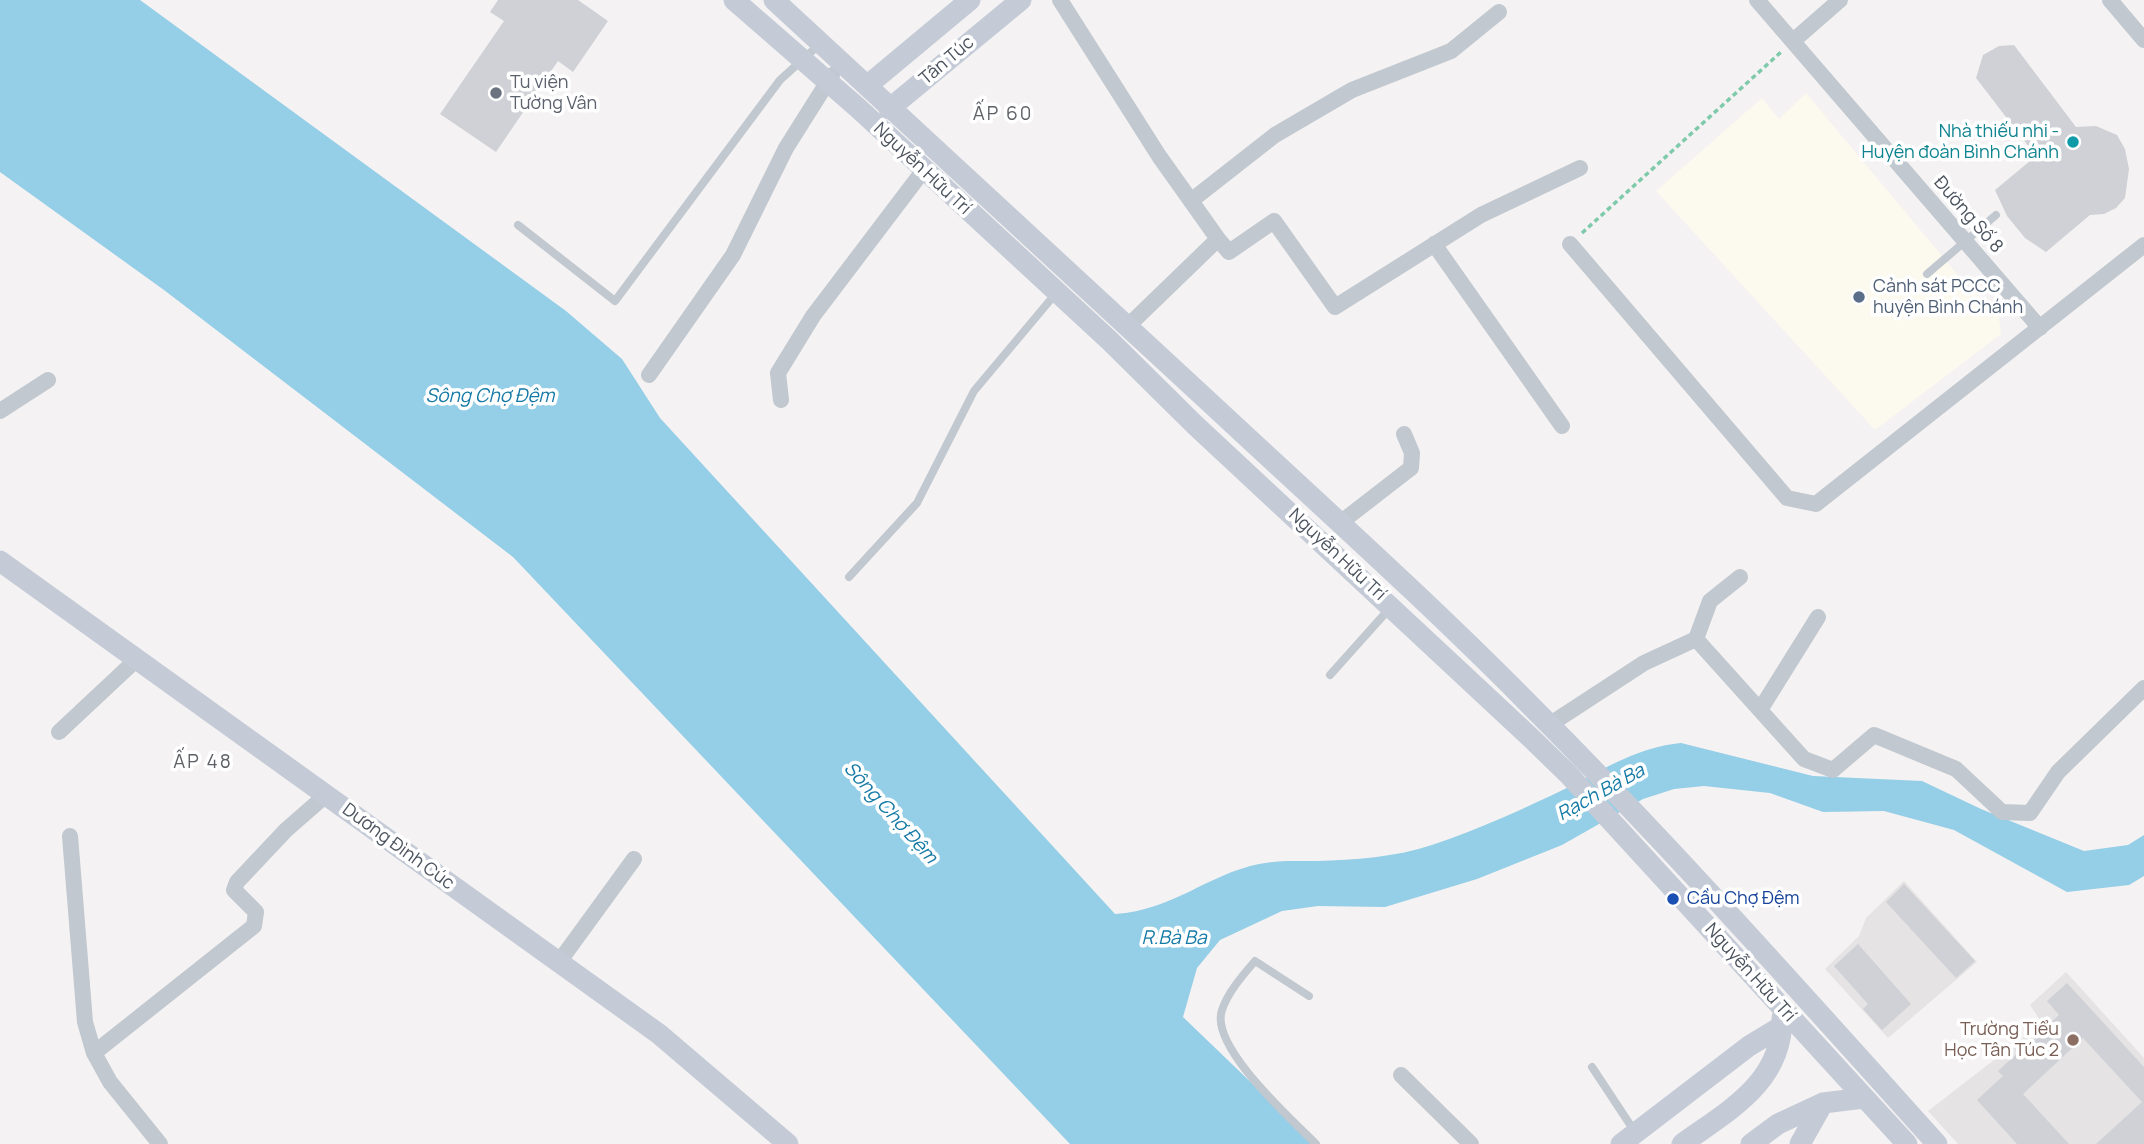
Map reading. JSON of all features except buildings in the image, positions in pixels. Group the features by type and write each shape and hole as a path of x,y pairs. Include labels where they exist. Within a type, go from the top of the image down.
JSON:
{"main road":[{"name":"Nguyễn Hữu Trí","path":"734,0 849,100 881,116 1128,326 1340,523 1549,725 1644,822 1937,1144"},
{"name":"Nguyễn Hữu Trí","path":"774,0 868,85 881,116 923,171 1057,292 1568,774 1782,1017 1907,1144"},
{"name":"Tân Túc","path":"868,85 970,0"},
{"name":"Tân Túc","path":"881,116 1021,0"},
{"path":"1195,425 1215,408"},
{"name":"Dương Đình Cúc","path":"0,561 659,1034 788,1144"},
{"path":"1628,1139 1749,1046 1782,1017"},
{"path":"1682,1144 1752,1091 1773,1066 1782,1017"},
{"path":"1751,1144 1778,1124 1823,1102 1864,1098"},
{"path":"1800,1144 1823,1102"}],"street":[{"path":"1060,0 1159,156 1228,252 1274,221 1335,307 1481,215 1580,168"},
{"name":"Đường Số 8","path":"1757,0 2040,328"},
{"path":"1793,41 1840,0"},
{"path":"2109,0 2144,40"},
{"path":"1192,200 1275,135 1352,90 1451,51 1499,12"},
{"path":"649,375 733,255 786,148 842,62"},
{"name":"Tân Túc","path":"849,100 868,85"},
{"path":"781,400 778,373 813,316 923,171"},
{"path":"1128,326 1218,239"},
{"path":"1434,244 1562,426"},
{"path":"1570,244 1787,498 1816,504 2144,245"},
{"path":"0,411 48,380"},
{"path":"1340,523 1411,468 1412,453 1404,434"},
{"path":"1549,725 1644,663 1696,639 1710,601 1740,577"},
{"path":"1760,710 1818,617"},
{"path":"1696,639 1804,759 1833,770 1874,736 1956,769 2002,812 2030,813 2058,772 2144,688"},
{"path":"59,732 137,659"},
{"path":"94,1053 254,926 256,912 234,890 237,882 286,830 327,795"},
{"path":"70,836 85,1022 94,1053 110,1082 160,1144"},
{"path":"559,962 634,859"},
{"path":"1401,1075 1471,1144"}],"lane":[{"path":"517,225 615,302 780,80 821,43"},
{"path":"1927,275 1996,215"},
{"path":"849,577 917,503 974,391 1057,292"},
{"path":"1330,675 1392,606"},
{"path":"1309,996 1255,961 1221,1011 1220,1022 1232,1052 1316,1144"},
{"path":"1592,1067 1628,1139"}],"path":[{"path":"1570,244 1793,41"}],"shaded area":[{"path":"1806,93 1972,292 1984,298 1999,316 2001,334 1875,430 1656,191 1762,98 1779,119"},
{"name":"Trường Tiểu Học Tân Túc 2","path":"1904,881 1977,962 1888,1038 1825,969 1859,936 1866,918"},
{"name":"Trường Tiểu Học Tân Túc 2","path":"2066,972 2144,1058 2144,1144 1958,1144 1928,1111 2042,1023 2030,1005"}],"water":[{"name":"Sông Chợ Đệm","path":"0,0 140,0 566,311 622,359 660,418 1115,914 1155,906 1222,876 1259,864 1360,859 1418,849 1501,818 1636,754 1681,743 1813,776 1922,781 1981,809 2084,851 2128,845 2144,835 2144,876 2129,885 2067,892 1954,830 1884,811 1823,812 1770,793 1704,786 1674,789 1643,799 1562,845 1477,879 1385,907 1318,906 1282,911 1220,940 1197,968 1183,1017 1315,1144 1070,1144 513,557 164,290 0,172"}],"place":[{"name":"Tu viện Tường Vân","path":"496,93"},
{"name":"Nhà thiếu nhi - Huyện đoàn Bình Chánh","path":"2073,142"},
{"name":"Cảnh sát PCCC huyện Bình Chánh","path":"1859,297"},
{"name":"Cầu Chợ Đệm","path":"1673,899"},
{"name":"Trường Tiểu Học Tân Túc 2","path":"2073,1040"}],"district":[{"name":"ẤP 60","path":"1003,115"},
{"name":"ẤP 48","path":"203,763"}],"water label":[{"name":"Rạch Bà Ba","path":"1601,793"},
{"name":"R.Bà Ba","path":"1174,939"}]}
